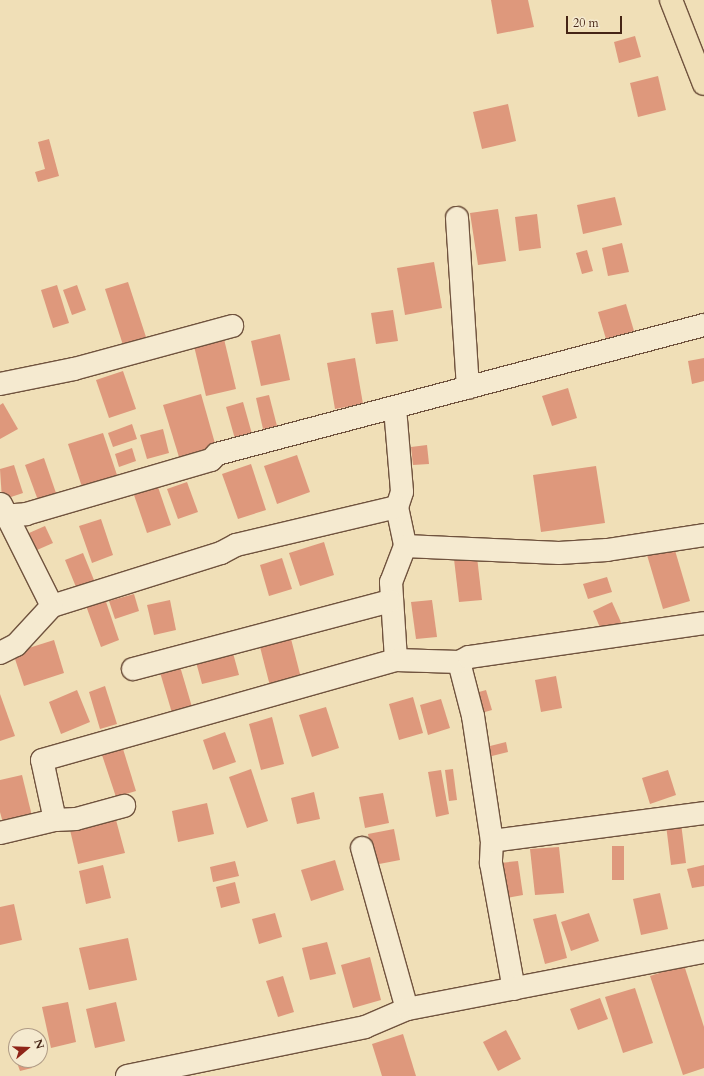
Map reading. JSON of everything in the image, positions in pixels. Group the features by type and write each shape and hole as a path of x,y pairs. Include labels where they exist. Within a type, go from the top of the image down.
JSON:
{"highway":[{"path":"671,0 704,84"}],"street":[{"path":"457,218 468,388"},
{"path":"3,512 26,514 211,460 217,454 704,325"},
{"path":"0,384 74,369 232,326"},
{"path":"395,408 402,492 397,508 405,546 391,582 390,601 396,660"},
{"path":"0,653 16,645 52,606 221,553 236,544 397,508"},
{"path":"3,512 52,606"},
{"path":"405,546 559,553 607,550 704,535"},
{"path":"133,669 390,601"},
{"path":"55,820 42,760 396,660 459,662 469,657 704,623"},
{"path":"459,662 473,716 492,841 491,863 514,989"},
{"path":"0,833 55,820 76,819 124,806"},
{"path":"492,841 704,812"},
{"path":"362,848 407,1009"},
{"path":"127,1076 365,1027 407,1009 704,952"}],"building":[{"path":"491,0 528,0 534,27 497,34"},
{"path":"635,36 641,57 619,63 614,42"},
{"path":"658,76 666,110 638,117 630,83"},
{"path":"508,104 516,141 482,149 473,112"},
{"path":"49,139 59,176 38,182 35,172 45,169 38,142"},
{"path":"615,197 622,225 583,234 577,205"},
{"path":"498,209 506,261 478,265 470,213"},
{"path":"537,214 541,248 519,251 515,217"},
{"path":"622,243 629,272 608,276 602,248"},
{"path":"587,250 593,271 582,274 576,253"},
{"path":"434,262 442,308 405,315 397,268"},
{"path":"128,282 146,337 123,345 105,289"},
{"path":"57,285 69,323 53,328 41,290"},
{"path":"77,285 86,310 72,315 63,290"},
{"path":"626,304 634,331 606,339 598,312"},
{"path":"393,310 398,341 376,344 371,313"},
{"path":"280,334 290,380 261,386 251,341"},
{"path":"224,339 236,389 206,396 194,346"},
{"path":"355,358 363,404 335,409 327,363"},
{"path":"704,358 704,381 692,384 688,361"},
{"path":"123,371 136,409 109,418 96,380"},
{"path":"568,388 577,418 552,426 542,396"},
{"path":"201,394 216,447 179,457 163,405"},
{"path":"269,395 277,426 263,429 256,398"},
{"path":"243,402 252,434 235,439 226,407"},
{"path":"3,403 18,429 0,439 0,405"},
{"path":"132,424 137,439 113,447 108,433"},
{"path":"163,429 169,453 147,459 140,435"},
{"path":"103,433 118,478 83,490 68,444"},
{"path":"427,445 429,464 413,465 411,447"},
{"path":"132,448 136,461 119,467 115,454"},
{"path":"297,455 310,492 277,504 264,466"},
{"path":"44,458 57,496 39,503 25,465"},
{"path":"251,464 266,510 238,519 222,474"},
{"path":"14,465 23,493 2,500 0,469"},
{"path":"596,466 605,523 541,532 533,475"},
{"path":"187,482 198,512 178,519 167,489"},
{"path":"158,487 171,525 147,533 134,495"},
{"path":"101,519 113,555 92,563 79,526"},
{"path":"45,526 53,543 37,550 29,533"},
{"path":"324,542 334,575 300,586 289,553"},
{"path":"674,547 690,601 663,609 647,555"},
{"path":"83,553 96,585 78,592 65,560"},
{"path":"477,557 482,600 459,602 454,559"},
{"path":"282,558 292,589 269,596 260,565"},
{"path":"607,577 612,592 588,599 583,584"},
{"path":"134,594 139,611 115,619 109,601"},
{"path":"104,596 119,640 101,647 85,603"},
{"path":"170,600 176,630 154,635 147,605"},
{"path":"432,600 437,637 416,639 411,602"},
{"path":"612,602 624,629 604,637 593,611"},
{"path":"290,635 301,678 270,686 259,643"},
{"path":"54,640 64,673 24,686 13,653"},
{"path":"233,653 239,675 202,684 196,662"},
{"path":"179,663 192,707 172,713 159,669"},
{"path":"556,676 562,708 541,712 535,680"},
{"path":"105,686 117,724 100,729 89,692"},
{"path":"77,690 90,722 61,734 49,702"},
{"path":"486,690 492,710 478,714 472,694"},
{"path":"0,694 15,736 0,741"},
{"path":"413,697 423,733 399,740 389,704"},
{"path":"441,699 450,728 428,735 420,705"},
{"path":"326,707 339,748 312,757 299,715"},
{"path":"272,717 284,764 261,770 249,724"},
{"path":"225,732 236,762 213,770 203,740"},
{"path":"506,742 508,752 488,757 486,747"},
{"path":"123,749 136,791 116,797 102,755"},
{"path":"251,769 268,821 247,828 229,777"},
{"path":"453,769 457,800 449,801 445,770"},
{"path":"441,770 449,814 436,817 428,772"},
{"path":"668,770 676,795 650,804 642,778"},
{"path":"22,775 32,816 3,823 0,812 0,780"},
{"path":"314,792 320,819 297,824 291,798"},
{"path":"383,793 389,823 365,828 359,797"},
{"path":"207,803 214,834 178,842 172,811"},
{"path":"116,820 125,853 78,864 70,830"},
{"path":"681,823 686,863 671,865 666,825"},
{"path":"394,829 400,860 374,865 368,834"},
{"path":"612,846 624,846 624,880 612,880"},
{"path":"559,847 564,893 535,895 530,849"},
{"path":"335,860 344,890 311,901 301,870"},
{"path":"235,861 239,876 213,882 210,867"},
{"path":"518,861 523,895 506,898 500,863"},
{"path":"103,865 111,898 86,904 79,871"},
{"path":"704,865 704,886 692,888 687,869"},
{"path":"235,882 240,903 221,908 216,887"},
{"path":"660,893 668,929 641,935 633,899"},
{"path":"14,904 22,940 0,945 0,907"},
{"path":"275,913 282,937 259,944 252,919"},
{"path":"589,913 599,941 571,951 561,922"},
{"path":"556,914 567,958 545,964 533,919"},
{"path":"128,938 137,980 89,990 79,948"},
{"path":"327,942 336,974 310,980 302,948"},
{"path":"370,957 381,1000 353,1008 341,965"},
{"path":"684,965 704,1027 704,1068 683,1075 650,976"},
{"path":"283,976 294,1012 278,1017 266,981"},
{"path":"635,988 653,1043 623,1053 605,997"},
{"path":"600,998 608,1019 578,1030 570,1009"},
{"path":"68,1002 76,1042 51,1048 48,1028 47,1028 42,1007"},
{"path":"116,1002 125,1041 95,1048 86,1009"},
{"path":"506,1030 521,1059 498,1071 483,1042"},
{"path":"403,1034 416,1076 382,1076 372,1044"},
{"path":"19,1068 32,1068 20,1071"}]}
